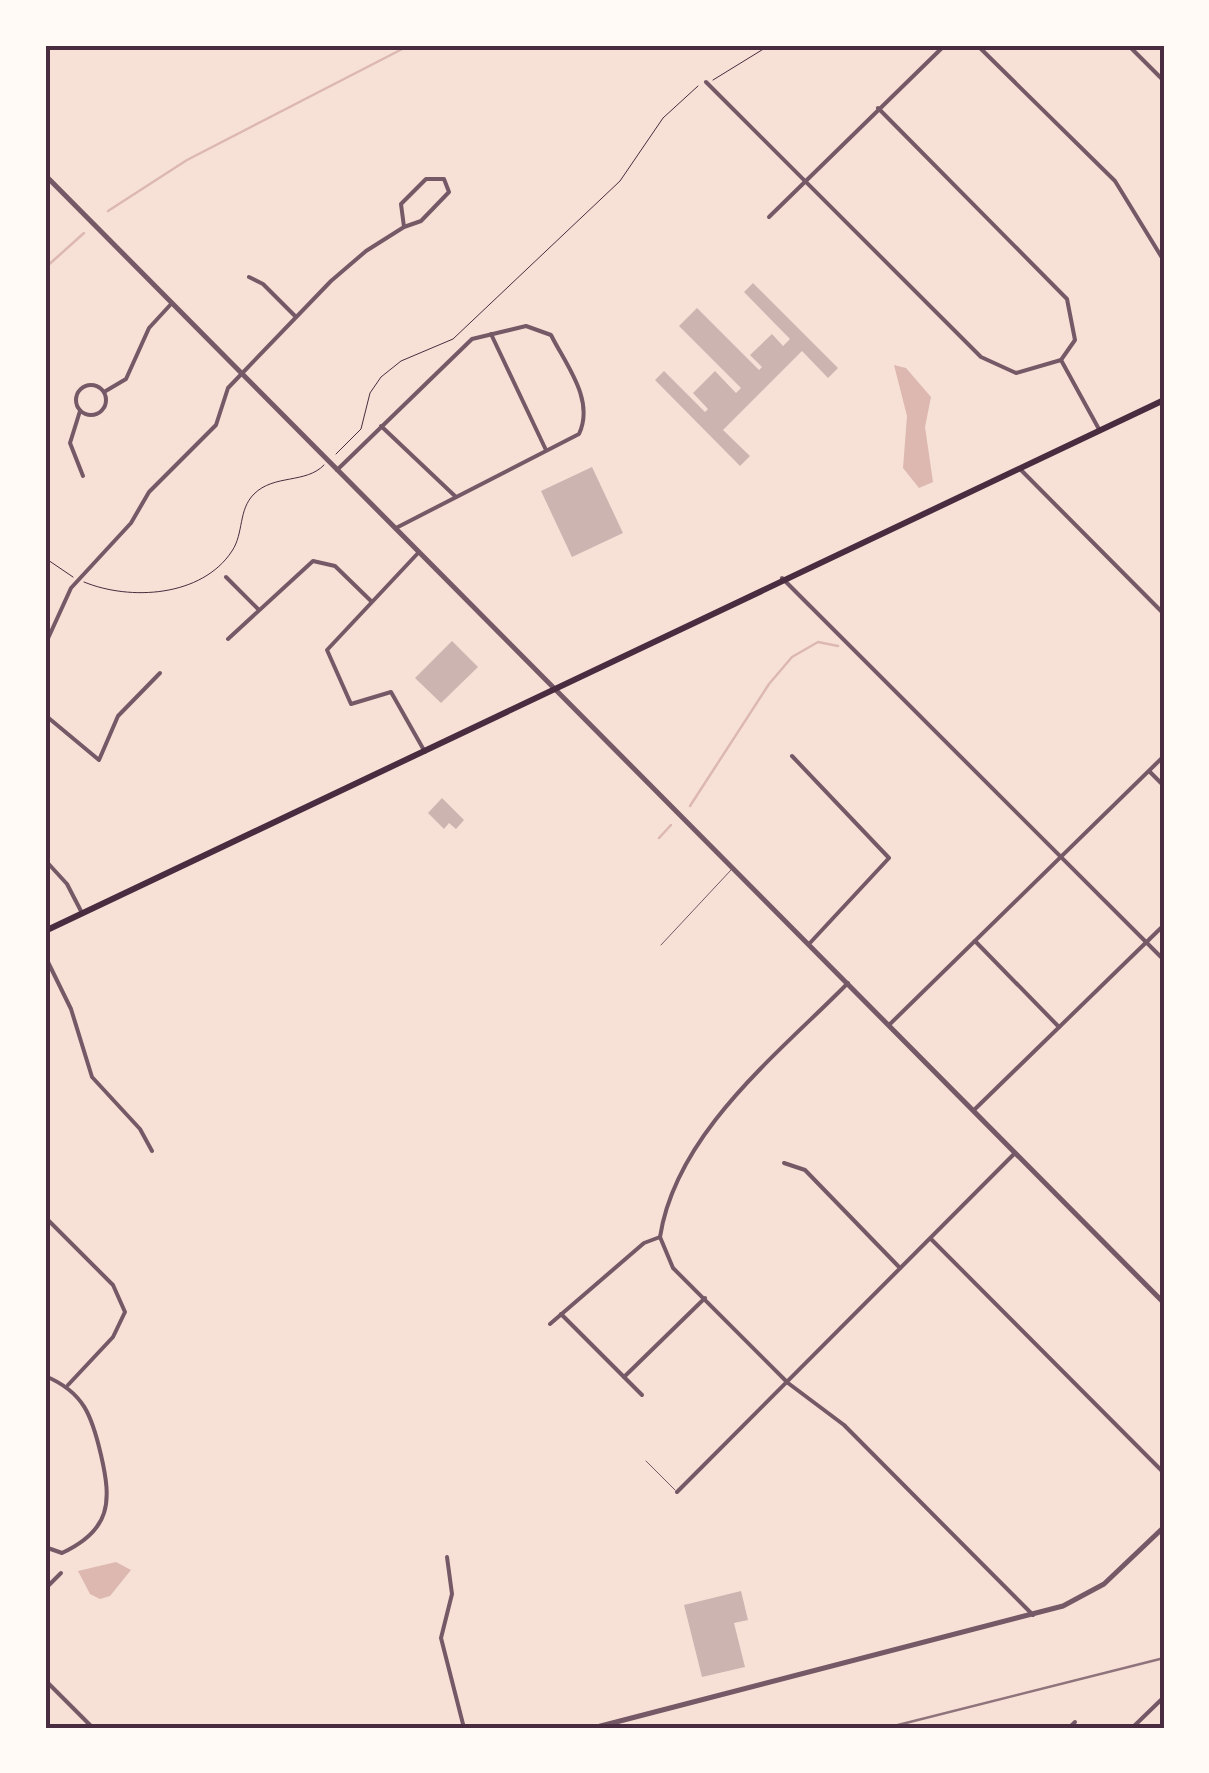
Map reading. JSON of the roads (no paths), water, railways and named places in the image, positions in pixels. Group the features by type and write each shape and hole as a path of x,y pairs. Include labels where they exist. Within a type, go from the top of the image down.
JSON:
{"main road":[{"path":"45,931 1164,400"}],"street":[{"path":"769,216 945,45"},
{"path":"977,45 1114,182 1164,260"},
{"path":"1128,45 1164,81"},
{"path":"706,82 990,364 1016,373 1061,360 1074,340 1067,299 878,108"},
{"path":"45,175 1164,1303"},
{"path":"45,645 78,579 131,523 149,492 216,426 228,388 342,271 404,227 421,221 449,192 444,179 426,179 402,204 404,227"},
{"path":"249,278 263,284 296,317"},
{"path":"104,392 126,379 149,328 172,304"},
{"path":"338,470 460,347 526,326 551,335 585,403 586,419 579,434 396,528"},
{"path":"491,334 546,450"},
{"path":"1061,360 1100,430"},
{"path":"94,385 104,392 106,400 100,412 90,415 80,411 76,403 80,389 94,385"},
{"path":"80,411 70,443 83,476"},
{"path":"381,426 456,497"},
{"path":"1020,469 1164,614"},
{"path":"420,552 331,643 327,658 351,704 391,692 425,752"},
{"path":"228,639 306,564 323,560 371,602"},
{"path":"226,577 258,610"},
{"path":"782,578 1164,960"},
{"path":"45,715 99,760 118,716 160,673"},
{"path":"792,756 886,850 889,858 809,944"},
{"path":"889,1024 1164,756"},
{"path":"1149,771 1164,786"},
{"path":"45,860 67,884 82,913"},
{"path":"974,1110 1164,925"},
{"path":"975,941 1060,1028"},
{"path":"45,956 71,1010 92,1078 140,1129 152,1150"},
{"path":"848,983 733,1100 684,1169 664,1206 660,1237 674,1268 788,1384 844,1425 1033,1615"},
{"path":"677,1492 1015,1154"},
{"path":"784,1163 805,1170 900,1268"},
{"path":"45,1217 113,1285 125,1312 113,1337 68,1386"},
{"path":"550,1324 644,1243 660,1237"},
{"path":"931,1238 1164,1473"},
{"path":"624,1377 704,1298"},
{"path":"560,1314 642,1396"},
{"path":"45,1376 68,1386 93,1418 111,1498 96,1528 82,1544 62,1553 45,1548"},
{"path":"593,1728 1062,1606 1104,1584 1164,1527"},
{"path":"446,1557 452,1594 441,1638 464,1728"},
{"path":"45,1589 61,1573"},
{"path":"45,1680 93,1728"},
{"path":"1132,1728 1164,1698"},
{"path":"1069,1728 1075,1722"}],"lane":[{"path":"661,945 734,868"},
{"path":"646,1461 677,1492"}],"waterway":[{"path":"108,211 187,160 410,45"},
{"path":"45,268 84,233"},
{"path":"690,806 769,684 792,657 818,642 838,646"},
{"path":"659,838 671,825"}],"railway":[{"path":"886,1728 1164,1658"}]}
